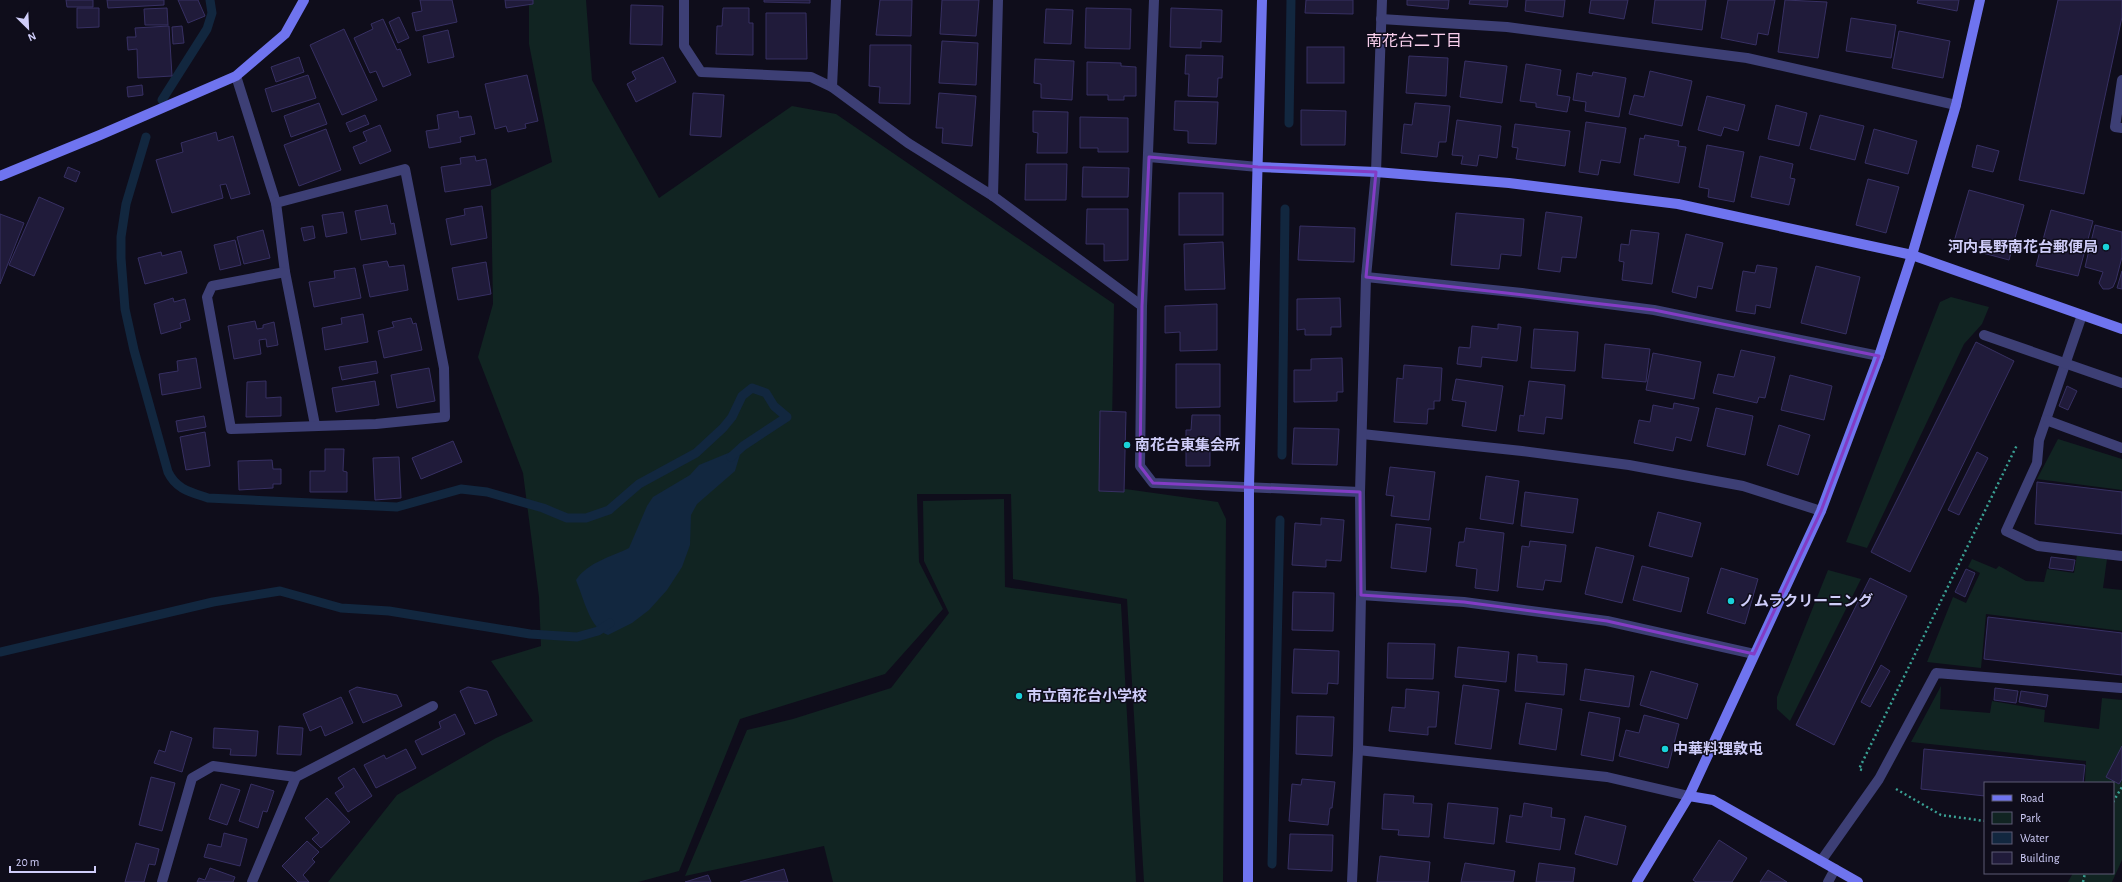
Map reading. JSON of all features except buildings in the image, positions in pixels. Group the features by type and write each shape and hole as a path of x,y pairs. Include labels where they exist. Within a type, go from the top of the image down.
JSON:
{"street":[{"path":"0,176 100,136 236,76 285,34 304,0"},
{"path":"684,0 684,46 701,72 811,77 832,87 908,143 993,196 1142,306"},
{"path":"832,87 836,0"},
{"path":"993,196 998,0"},
{"path":"1154,0 1142,306 1140,466 1153,483 1360,492"},
{"path":"1248,882 1248,486 1262,0"},
{"path":"1352,882 1358,750 1361,595 1360,492 1366,277 1376,172 1382,0"},
{"path":"1637,882 1689,796 1821,511 1879,356 1912,254 1956,105 1980,0"},
{"path":"1381,19 1507,27 1747,58 1956,105"},
{"path":"236,76 276,203 285,272 315,425"},
{"path":"2122,80 2115,127 2122,128"},
{"path":"1149,157 1258,167 1376,172 1509,183 1678,204 1912,254 2122,329"},
{"path":"276,203 405,170 444,368 445,417 376,424 231,429 207,297 212,286 285,272"},
{"path":"1366,277 1522,293 1654,310 1879,356"},
{"path":"2082,315 2039,440 2037,463 2006,531 2038,546 2122,556"},
{"path":"1984,335 2122,383"},
{"path":"2046,420 2122,448"},
{"path":"1362,434 1522,451 1629,466 1743,486 1821,511"},
{"path":"1361,595 1464,602 1608,621 1754,654"},
{"path":"1821,861 1879,779 1936,673 2121,688"},
{"path":"162,882 192,778 213,766 296,777 433,706"},
{"path":"1358,750 1607,778 1713,800 1858,882"},
{"path":"252,882 296,777"},
{"path":"1828,882 1835,869"}],"path":[{"path":"1984,820 1941,815 1859,769 2021,438 2039,440"},
{"path":"2114,800 2122,787"}],"highlighted area":[{"path":"1149,157 1258,167 1376,172 1366,277 1654,310 1879,356 1821,511 1754,654 1607,621 1464,602 1361,595 1360,492 1153,483 1140,466 1142,306"}],"green space":[{"path":"529,0 586,0 592,80 659,198 792,106 836,114 1114,304 1111,487 1218,502 1226,519 1223,882 1144,882 1127,599 1013,579 1011,494 917,494 919,562 943,609 885,674 740,719 679,871 638,882 328,882 397,795 496,738 533,721 491,661 541,646 539,597 523,473 478,357 493,304 491,190 552,162 529,44"},
{"path":"1951,297 1989,307 1982,324 1964,344 1867,548 1846,542 1940,302"},
{"path":"2058,439 2122,459 2122,490 2037,479"},
{"name":"市立南花台小学校","path":"1004,499 1005,587 1121,604 1136,882 833,882 824,846 685,876 747,730 793,719 891,688 949,613 924,561 923,501"},
{"path":"2077,555 2107,559 2103,588 2122,590 2122,631 1986,614 1981,668 1927,662 1953,597 1966,603 1980,573 1968,567 1972,559 1996,569 1999,566 2026,581 2044,582 2047,569 2074,573"},
{"path":"1828,570 1861,579 1790,721 1777,709 1777,697"},
{"path":"1941,686 1940,709 1990,713 1992,701 2045,710 2044,722 2099,729 2102,698 2122,700 2122,860 2112,882 2068,882 2072,874 2114,874 2114,782 2085,782 2086,761 1911,742"}],"water":[{"path":"738,449 741,451 735,471 697,504 691,515 690,545 682,567 667,590 649,610 632,623 608,635 602,632 588,613 576,580 593,564 629,548 647,506 653,497 690,475 699,465"}],"waterway":[{"path":"162,100 207,29 212,13 210,0"},
{"path":"1289,123 1291,0"},
{"path":"146,137 126,204 121,237 125,309 134,350 168,472 171,478 184,489 208,498 397,507 461,489 487,492 543,508 567,518 586,518 609,510 639,484 696,453 723,428 732,417 742,396 752,388 766,393 774,406 787,417 743,446 731,457"},
{"path":"1282,455 1285,209"},
{"path":"1272,864 1280,520"},
{"path":"0,652 213,602 280,591 341,608 389,611 530,634 577,637 598,631 610,623"}],"place":[{"name":"河内長野南花台郵便局","path":"2106,247"},
{"name":"南花台東集会所","path":"1127,445"},
{"name":"ノムラクリーニング","path":"1731,601"},
{"name":"市立南花台小学校","path":"1019,696"},
{"name":"中華料理敦屯","path":"1665,749"}],"district":[{"name":"南花台二丁目","path":"1414,41"}]}
